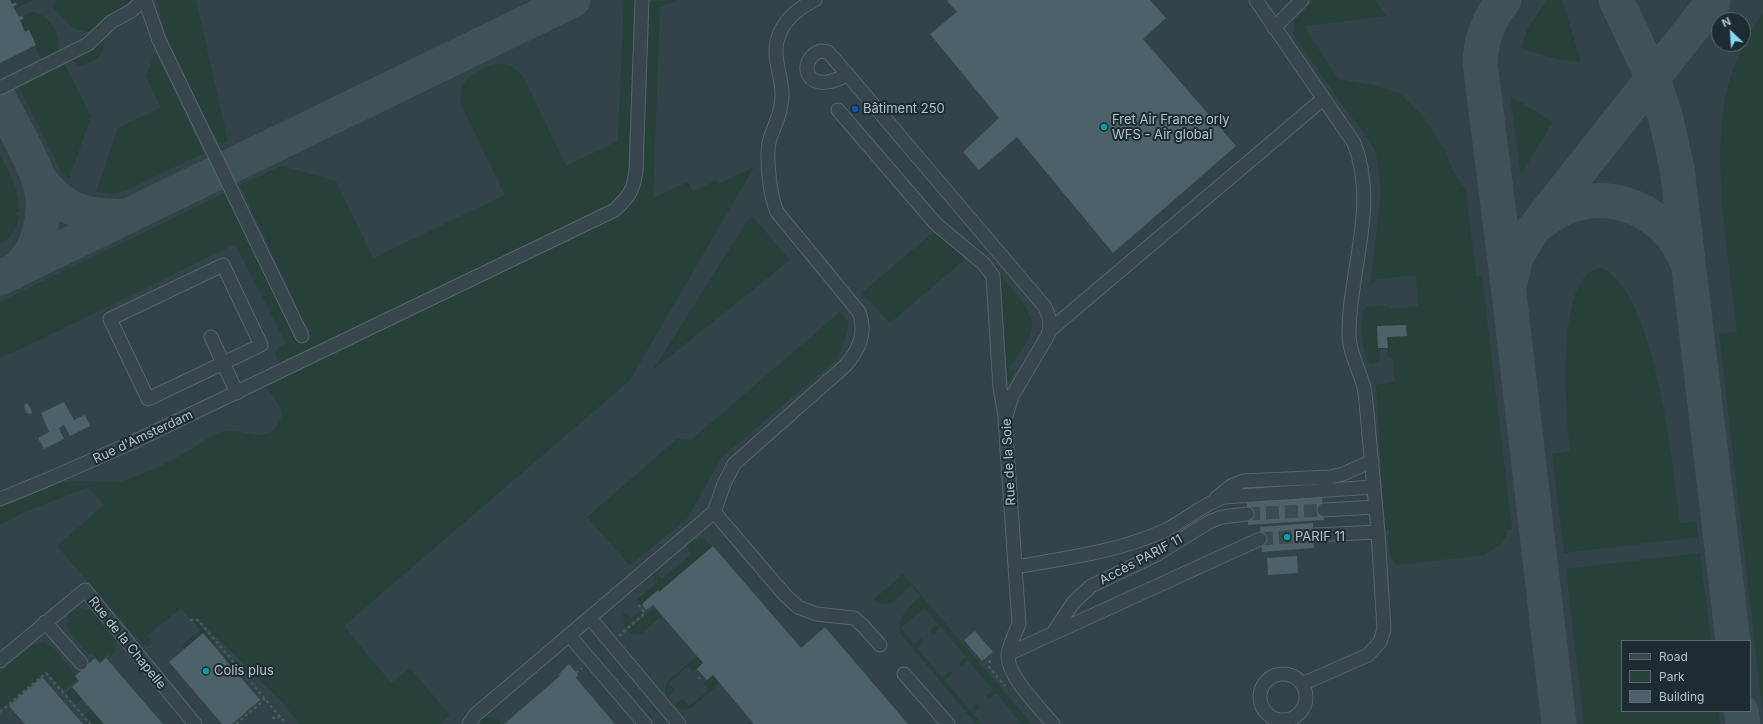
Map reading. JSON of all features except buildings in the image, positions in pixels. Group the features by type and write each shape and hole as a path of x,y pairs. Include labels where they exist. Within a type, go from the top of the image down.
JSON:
{"street":[{"path":"0,88 88,44 111,22 131,11 144,0 159,40 302,336"},
{"name":"Rue d'Amsterdam","path":"0,499 100,458 615,210 625,200 634,187 636,171 642,0"},
{"path":"469,724 475,715 714,512 726,479 734,464 845,366 855,355 862,339 863,321 859,312 777,212 773,203 769,173 769,141 780,111 782,92 776,51 777,38 786,20 802,6 815,0"},
{"path":"1256,0 1354,143 1360,159 1364,179 1361,237 1351,302 1349,336 1350,349 1363,384 1366,402 1385,623 1380,642 1373,651 1362,658 1302,684"},
{"path":"1274,28 1302,0"},
{"path":"848,75 1045,307 1050,318 1050,330"},
{"name":"Rue de la Soie","path":"1008,654 1019,624 1006,420 1012,396 1050,330 1324,99"},
{"path":"838,110 936,224 984,264 993,276 1000,388 1006,420"},
{"path":"223,265 261,345 223,363 148,399 110,319 223,265"},
{"path":"211,337 237,392"},
{"path":"1015,567 1114,549 1166,530 1214,500 1231,486 1243,481 1330,477 1343,474 1372,461"},
{"path":"1214,500 1234,496 1374,488"},
{"path":"1324,510 1375,507"},
{"path":"714,512 785,595 798,607 816,614 854,618 880,645"},
{"name":"Accès PARIF 11","path":"1053,633 1074,603 1091,586 1141,562 1209,522 1222,517 1247,514"},
{"path":"1179,522 1183,537"},
{"path":"1314,535 1378,532"},
{"name":"Accès PARIF 11","path":"1008,654 1260,539"},
{"name":"Rue de la Chapelle","path":"0,660 85,590 143,659 151,673 195,724"},
{"path":"590,618 680,724"},
{"path":"45,622 81,662"},
{"path":"569,635 645,724"},
{"path":"1008,654 1010,666 1016,679 1053,724"},
{"path":"904,674 948,724"},
{"path":"1283,674 1297,679 1302,684 1306,699 1304,707 1293,718 1277,722 1265,712 1262,705 1261,691 1264,684 1269,679 1283,674"}],"path":[{"path":"611,643 645,613 637,603"},
{"path":"190,620 198,620 286,724"},
{"path":"0,712 46,673 90,724"},
{"path":"698,679 702,676"},
{"path":"236,724 265,699"},
{"path":"272,718 277,718 280,716"}],"shaded area":[{"path":"0,0 1763,0 1763,724 0,724"}],"green space":[{"path":"10,0 33,0 14,9 13,6 17,5 16,2 12,4"},
{"path":"56,0 132,0 110,14 94,30 85,32 72,27 54,9 53,7"},
{"path":"157,0 196,0 228,141 223,144 218,141 209,125 173,51 164,29"},
{"path":"624,0 635,0 628,172 624,187 606,206 280,364 275,354 279,347 286,343 235,244 0,358 0,302 225,193 295,339 312,331 304,322 240,185 281,166 336,181 373,258 505,195 461,105 461,93 464,83 475,73 498,64 513,67 523,76 566,166 618,141"},
{"path":"676,0 660,7 653,198 688,182 693,191 715,181 719,184 754,167 630,380 344,626 391,683 410,668 450,715 440,724 299,724 284,704 198,619 190,618 181,608 147,636 153,643 148,646 142,644 57,546 104,505 88,487 24,512 0,525 0,506 59,483 74,481 118,482 141,475 187,452 221,432 235,431 264,435 270,432 280,421 281,410 276,400 266,387 616,216 633,199 641,184 649,1"},
{"path":"1314,0 1375,0 1387,16 1304,26 1338,79 1373,85 1399,93 1423,116 1446,152 1453,171 1466,190 1476,276 1482,277 1512,529 1508,530 1507,535 1500,545 1484,555 1397,565 1390,554 1389,530 1385,529 1376,385 1395,382 1393,360 1388,357 1387,349 1380,349 1380,360 1373,364 1368,362 1364,351 1362,320 1363,313 1367,307 1387,306 1391,309 1418,306 1416,275 1377,279 1370,286 1381,192 1376,152 1362,130 1345,109 1293,34 1295,20"},
{"path":"1547,0 1562,0 1581,62 1557,59 1520,48 1529,26"},
{"path":"34,12 40,14 50,22 54,27 58,39 58,51 43,59 40,57 29,30 25,32 20,20 23,19 22,16"},
{"path":"1763,13 1763,714 1719,334 1737,332 1723,215 1720,155 1721,126 1725,99 1735,65 1741,52 1751,52 1751,31"},
{"path":"104,40 104,46 100,55 93,61 78,66 75,62 71,61 81,56"},
{"path":"155,53 204,153 129,189 114,194 96,192 118,128 161,108 146,76"},
{"path":"64,63 91,116 69,179 61,171 18,85"},
{"path":"1510,96 1553,122 1521,174"},
{"path":"0,154 16,189 19,212 16,212 16,215 19,216 13,233 8,239 0,244"},
{"path":"751,215 790,260 653,370"},
{"path":"935,234 943,238 965,259 890,323 862,293 930,235"},
{"path":"993,267 1019,298 1030,316 1032,325 1029,337 1009,368 1015,371 1008,384 1006,383"},
{"path":"1601,268 1620,283 1636,310 1648,344 1658,384 1666,424 1680,523 1696,522 1698,537 1564,553 1552,454 1570,451 1566,379 1566,349 1569,319 1575,294 1586,276"},
{"path":"840,312 848,322 848,330 838,358 722,457 687,519 630,565 587,517 677,439 691,440"},
{"path":"703,538 712,547 659,592 658,590 641,606 636,600 658,582 652,574 655,571 662,579 691,554 686,546"},
{"path":"1700,553 1711,640 1621,640 1621,712 1719,712 1720,724 1584,724 1566,569"},
{"path":"903,574 1032,724 1021,724 997,693 989,699 986,696 993,690 968,660 961,666 959,663 966,657 941,627 933,634 930,630 938,624 924,608 901,628 914,644 921,638 924,642 917,648 942,677 950,671 952,674 945,681 970,710 977,704 980,707 973,714 982,724 976,724 899,632 900,621 920,596 911,585 898,598 889,603 879,603 873,600"},
{"path":"79,608 93,611 117,639 115,652 110,657 108,654 99,662 92,653 90,655 70,631 67,624 67,618 71,613"},
{"path":"655,608 662,616 642,633 634,635 627,630"},
{"path":"641,611 642,613 625,627 623,614 626,613 631,619"},
{"path":"193,621 197,622 216,644 213,646 185,649 182,645 200,630"},
{"path":"44,642 55,649 78,679 64,690 46,671 2,709 0,706 0,672 33,645"},
{"path":"224,654 244,677 242,679 222,656"},
{"path":"697,656 703,663 693,672 688,666 669,683 675,690 667,697 665,689 667,682"},
{"path":"713,675 720,683 691,708 683,710 675,705 683,699 689,706 709,690 703,683"},
{"path":"72,687 83,699 76,705 66,693"},
{"path":"92,709 104,724 93,724 85,715"},
{"path":"489,717 497,719 503,724 478,724 482,719"}],"taxiway":[{"path":"0,278 573,0"},
{"path":"1504,0 1498,7 1486,30 1480,63 1509,293 1559,724"},
{"path":"1616,0 1653,78 1666,119 1677,168 1733,640"},
{"path":"1510,283 1516,257 1532,231 1713,2"},
{"path":"0,100 34,167 43,198 40,232 31,252 25,261 14,272"},
{"path":"38,177 56,198 76,210 100,216 127,216"},
{"path":"1543,221 1562,209 1582,202 1604,201 1624,204 1644,212 1661,224 1676,240 1686,260"},
{"path":"1741,712 1743,724"}],"tunnel":[{"path":"1247,514 1324,510"},
{"path":"1260,539 1315,535"}],"place":[{"name":"Bâtiment 250","path":"855,109"},
{"name":"Fret Air France orly WFS - Air global","path":"1104,127"},
{"name":"PARIF 11","path":"1287,537"},
{"name":"Colis plus","path":"206,671"}]}
